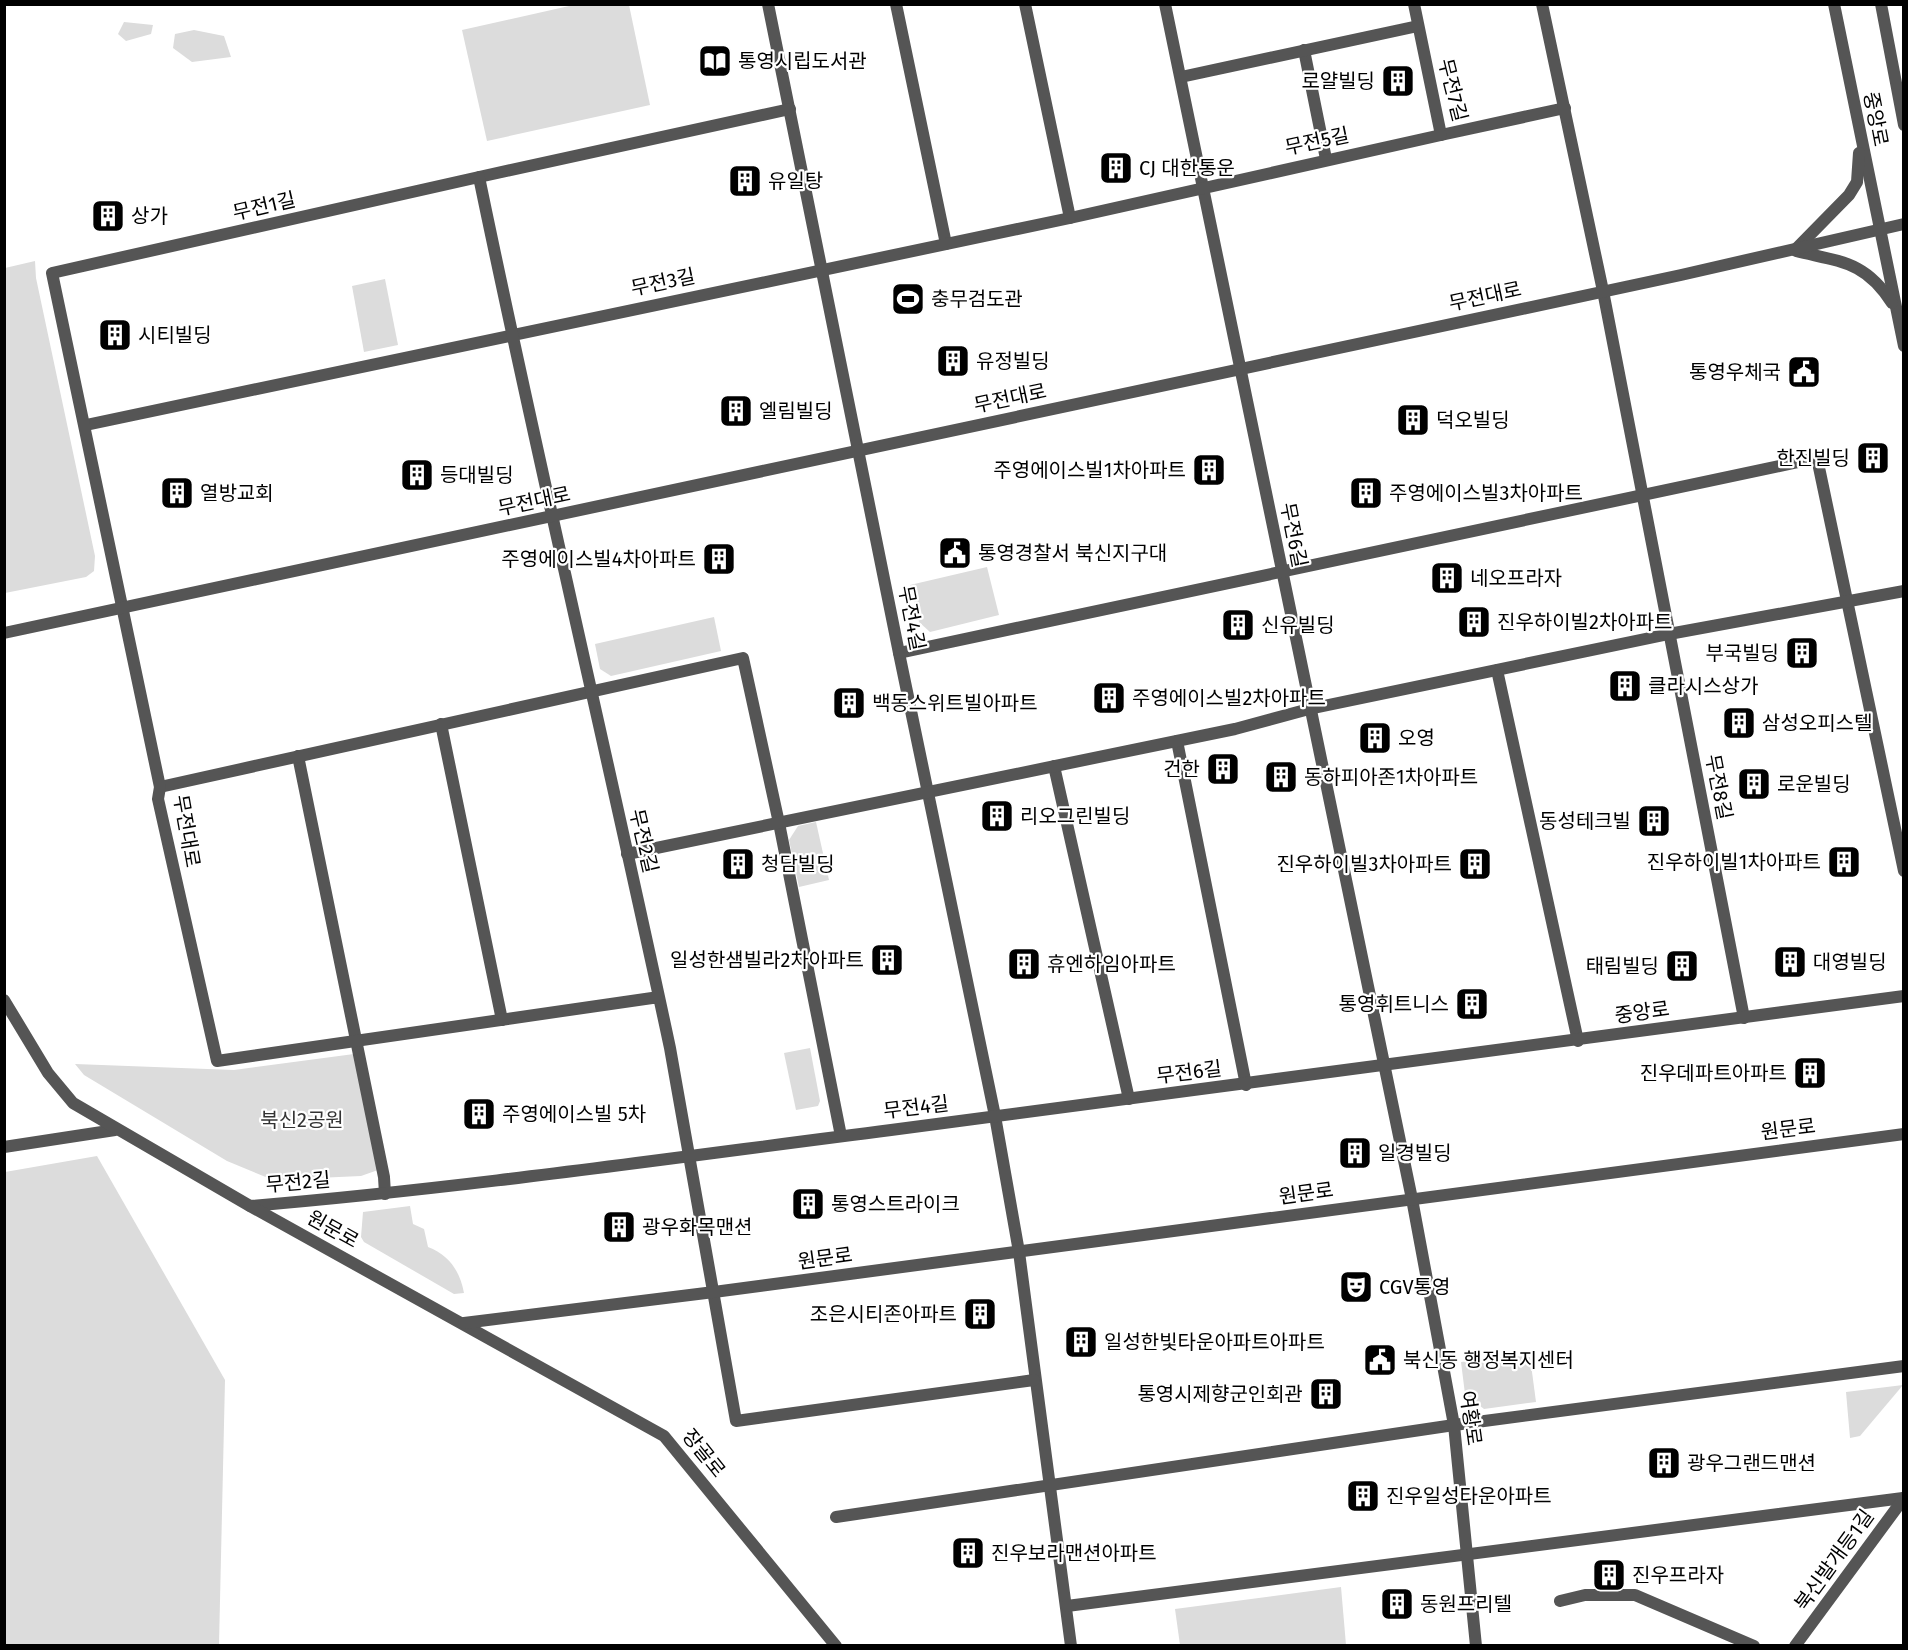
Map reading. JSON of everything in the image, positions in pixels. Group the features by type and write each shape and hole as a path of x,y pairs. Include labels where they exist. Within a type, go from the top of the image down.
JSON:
{"street":[{"path":"768,4 860,450"},
{"path":"896,4 946,244"},
{"path":"1025,4 1070,218"},
{"path":"1165,4 1241,369"},
{"name":"무전7길","path":"1414,4 1441,135 1565,108"},
{"path":"1542,4 1603,291"},
{"name":"중앙로","path":"1834,4 1878,229 1904,346"},
{"name":"중앙로","path":"1881,4 1904,125"},
{"path":"1181,77 1418,26"},
{"path":"1304,50 1326,159"},
{"path":"552,518 479,177 790,109"},
{"name":"무전5길","path":"823,269 1070,218 1441,135"},
{"path":"1795,251 1849,195 1857,182 1860,140"},
{"name":"무전1길","path":"123,608 52,273 479,177"},
{"name":"무전대로","path":"4,633 552,518 1795,251 1904,224"},
{"path":"1795,251 1843,262 1866,271 1879,284 1896,309"},
{"name":"무전3길","path":"512,334 823,269"},
{"name":"무전8길","path":"1603,291 1744,1018"},
{"path":"86,425 512,334"},
{"name":"무전6길","path":"1241,369 1309,710 1412,1199"},
{"name":"무전4길","path":"860,450 898,653 996,1116 1019,1252 1034,1380 1071,1646"},
{"path":"898,653 1817,458 1904,871"},
{"name":"무전2길","path":"552,518 659,997 714,1292"},
{"path":"627,854 1178,741 1309,710 1670,634 1904,591"},
{"name":"무전대로","path":"123,608 160,787 158,799 217,1060 357,1041"},
{"path":"160,787 743,658 779,823 841,1136"},
{"path":"1497,670 1578,1041"},
{"path":"441,724 502,1020"},
{"path":"1178,741 1246,1084"},
{"path":"298,756 357,1041 384,1177 385,1194"},
{"path":"1054,766 1129,1099"},
{"name":"중앙로","path":"1386,1067 1904,996"},
{"path":"357,1041 659,997"},
{"name":"원문로","path":"4,1000 48,1073 73,1103 250,1206 464,1323 1019,1252 1904,1134"},
{"name":"무전6길","path":"996,1116 1386,1067"},
{"name":"무전4길","path":"690,1155 996,1116"},
{"path":"4,1147 116,1130"},
{"name":"무전2길","path":"250,1206 385,1194 690,1155"},
{"name":"여황로","path":"1412,1199 1454,1425 1465,1554 1476,1646"},
{"path":"714,1292 736,1421 1034,1380"},
{"name":"장골로","path":"464,1323 664,1436 836,1646"},
{"path":"836,1517 1454,1425 1904,1366"},
{"path":"1067,1606 1904,1498"},
{"name":"북신발개등1길","path":"1795,1646 1904,1498"},
{"path":"1560,1601 1585,1595 1635,1595 1754,1646"}],"green space":[{"path":"578,4 629,5 650,105 487,141 462,30"},
{"path":"124,22 153,25 151,34 126,41 118,34"},
{"path":"194,30 224,36 231,57 192,62 173,48 175,34"},
{"path":"35,261 36,278 95,556 94,571 86,577 5,593 5,268"},
{"path":"385,279 398,345 364,352 352,286"},
{"path":"987,567 999,615 930,632 919,622 910,585"},
{"path":"714,617 721,651 611,676 600,669 595,644"},
{"path":"816,822 829,880 799,887 789,840 798,826"},
{"path":"810,1048 820,1101 818,1106 796,1110 784,1053"},
{"name":"북신2공원","path":"354,1054 378,1170 361,1176 273,1180 227,1161 84,1075 75,1064 234,1070"},
{"path":"97,1156 225,1380 219,1645 5,1645 5,1172"},
{"path":"410,1206 413,1224 424,1229 428,1247 448,1259 460,1278 464,1293 454,1294 364,1242 361,1237 363,1212"},
{"path":"1510,1356 1530,1357 1536,1402 1484,1409 1465,1394 1461,1362"},
{"path":"1903,1385 1860,1436 1850,1438 1846,1392"},
{"path":"1341,1587 1346,1645 1180,1645 1175,1609"}],"place":[{"name":"통영시립도서관","path":"715,61"},
{"name":"로얄빌딩","path":"1398,81"},
{"name":"CJ 대한통운","path":"1116,168"},
{"name":"유일탕","path":"745,181"},
{"name":"상가","path":"108,216"},
{"name":"충무검도관","path":"908,299"},
{"name":"시티빌딩","path":"115,335"},
{"name":"유정빌딩","path":"953,361"},
{"name":"통영우체국","path":"1804,372"},
{"name":"엘림빌딩","path":"736,411"},
{"name":"덕오빌딩","path":"1413,420"},
{"name":"한진빌딩","path":"1873,458"},
{"name":"주영에이스빌1차아파트","path":"1209,470"},
{"name":"등대빌딩","path":"417,475"},
{"name":"열방교회","path":"177,493"},
{"name":"주영에이스빌3차아파트","path":"1366,493"},
{"name":"통영경찰서 북신지구대","path":"955,553"},
{"name":"주영에이스빌4차아파트","path":"719,559"},
{"name":"네오프라자","path":"1447,578"},
{"name":"진우하이빌2차아파트","path":"1474,622"},
{"name":"신유빌딩","path":"1238,625"},
{"name":"부국빌딩","path":"1802,653"},
{"name":"클라시스상가","path":"1625,686"},
{"name":"주영에이스빌2차아파트","path":"1109,698"},
{"name":"백동스위트빌아파트","path":"849,703"},
{"name":"삼성오피스텔","path":"1739,723"},
{"name":"오영","path":"1375,738"},
{"name":"건한","path":"1223,769"},
{"name":"동하피아존1차아파트","path":"1281,777"},
{"name":"로운빌딩","path":"1754,784"},
{"name":"리오그린빌딩","path":"997,816"},
{"name":"동성테크빌","path":"1654,821"},
{"name":"진우하이빌1차아파트","path":"1844,862"},
{"name":"청담빌딩","path":"738,864"},
{"name":"진우하이빌3차아파트","path":"1475,864"},
{"name":"일성한샘빌라2차아파트","path":"887,960"},
{"name":"대영빌딩","path":"1790,962"},
{"name":"휴엔하임아파트","path":"1024,964"},
{"name":"태림빌딩","path":"1682,966"},
{"name":"통영휘트니스","path":"1472,1004"},
{"name":"진우데파트아파트","path":"1810,1073"},
{"name":"주영에이스빌 5차","path":"479,1114"},
{"name":"일경빌딩","path":"1355,1153"},
{"name":"통영스트라이크","path":"808,1204"},
{"name":"광우화목맨션","path":"619,1227"},
{"name":"CGV통영","path":"1356,1287"},
{"name":"조은시티존아파트","path":"980,1314"},
{"name":"일성한빛타운아파트아파트","path":"1081,1342"},
{"name":"북신동 행정복지센터","path":"1380,1360"},
{"name":"통영시제향군인회관","path":"1326,1394"},
{"name":"광우그랜드맨션","path":"1664,1463"},
{"name":"진우일성타운아파트","path":"1363,1496"},
{"name":"진우보라맨션아파트","path":"968,1553"},
{"name":"진우프라자","path":"1609,1575"},
{"name":"동원프리텔","path":"1397,1604"}]}
